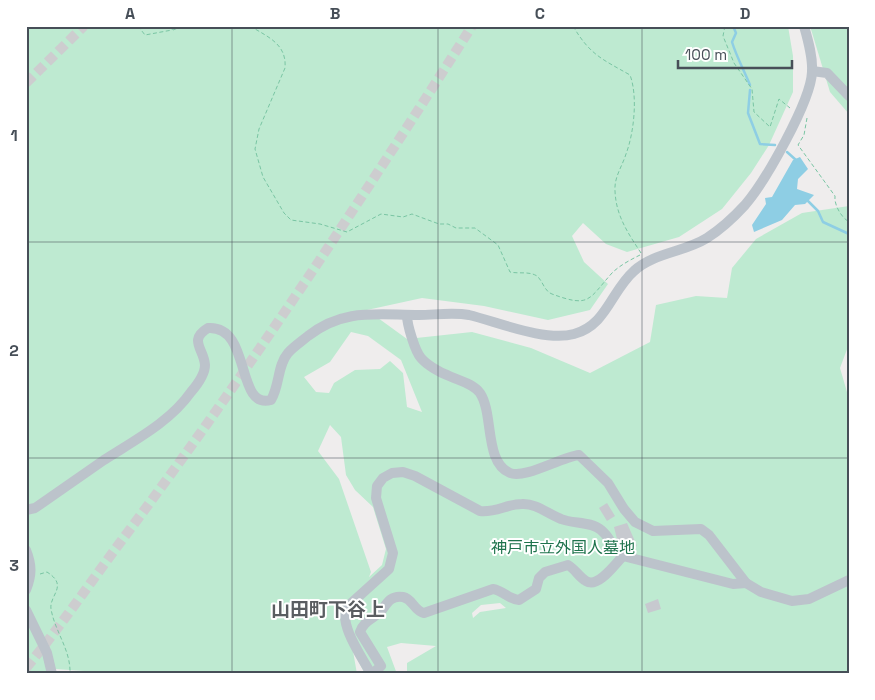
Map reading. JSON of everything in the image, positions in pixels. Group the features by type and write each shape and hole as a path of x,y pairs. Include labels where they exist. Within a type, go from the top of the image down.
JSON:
{"street":[{"path":"26,510 35,508 165,420 178,408 203,374 205,364 198,345 198,337 201,332 208,328 222,331 234,344 251,393 257,400 264,402 271,400 276,392 281,364 287,354 319,328 346,316 364,314 466,314 554,335 583,331 606,312 624,281 634,270 647,262 707,238 746,203 803,107 812,71 804,26"},
{"path":"812,71 827,73 849,96"},
{"path":"407,315 407,324 420,358 446,375 467,383 480,392 487,410 495,456 501,468 511,474 522,474 569,456 579,455 608,484 635,522 653,531 701,529 709,535 746,583 761,592 792,601 809,600 849,580"},
{"path":"623,556 599,580 592,583 586,581 568,565 555,567 545,572 536,588 520,600 511,599 501,591 493,589 424,613 418,612 409,600 403,597 394,598 386,602 381,611 363,624 360,632 381,666 372,674 345,624 344,614 347,607 388,569 392,561 393,553 376,498 377,486 383,478 392,473 403,472 415,476 480,511 488,512 522,503 536,506 562,520 592,525 601,529 614,550 623,556 733,584 746,583"},
{"path":"26,550 30,560 32,576 26,590"},
{"path":"26,610 47,653 52,674"}],"path":[{"path":"138,26 145,34 172,30 183,26"},
{"path":"172,30 174,26"},
{"path":"194,26 200,26"},
{"path":"250,26 276,42 286,58 285,68 259,129 255,149 264,177 284,213 291,220 300,223 320,224 347,232 381,214 404,217 412,214 456,228 475,228 484,232 498,245 510,272 528,272 538,277 548,292 580,302 589,299 602,288 613,272 642,254 625,229 618,212 614,190 616,176 627,153 635,88 630,75 593,54 584,45 573,26"},
{"path":"725,26 723,36 731,54 752,89 754,112 770,127 779,99 791,109"},
{"path":"802,117 809,118 798,145 835,196 834,201 838,209 849,222"},
{"path":"32,576 47,572 54,576 58,589 51,609 71,663 70,674"}],"green space":[{"name":"神戸市立外国人墓地","path":"26,26 788,26 793,56 793,92 769,145 751,173 722,209 679,237 627,252 606,244 583,223 572,236 584,262 608,284 590,310 548,320 484,306 422,298 367,310 407,339 472,332 531,348 590,373 650,342 656,305 696,296 727,298 732,268 756,239 802,213 849,206 849,344 840,368 849,399 849,674 407,674 407,663 436,646 401,643 387,647 397,674 365,674 353,651 357,674 85,674 84,671 55,669 53,674 26,674","holes":["351,332 368,336 401,360 422,412 407,407 403,373 390,361 380,369 355,370 334,383 329,393 316,392 304,377 330,362","330,425 341,437 346,475 355,490 373,507 386,549 382,565 369,577 371,572 339,479 318,451","500,603 506,608 480,612 473,618 472,613 481,605"]},
{"path":"810,26 849,26 849,114 830,92"}],"water":[{"path":"800,157 808,169 798,179 797,189 814,195 805,204 795,205 782,220 754,232 752,225 766,204 765,198 772,197 793,160"}],"building":[{"path":"607,503 615,516 607,521 599,508"},
{"path":"627,523 637,546 626,550 624,544 621,545 617,539 614,527"},
{"path":"658,599 661,609 648,613 645,604"}],"waterway":[{"path":"733,26 736,33 732,42 750,85"},
{"path":"750,90 748,113 760,144 775,145"},
{"path":"787,152 796,160"},
{"path":"807,200 818,211 823,222 849,234"}],"tunnel":[{"path":"26,83 84,26"},
{"path":"26,668 171,474 260,348 472,26"}],"district":[{"name":"山田町下谷上","path":"328,609"}]}
